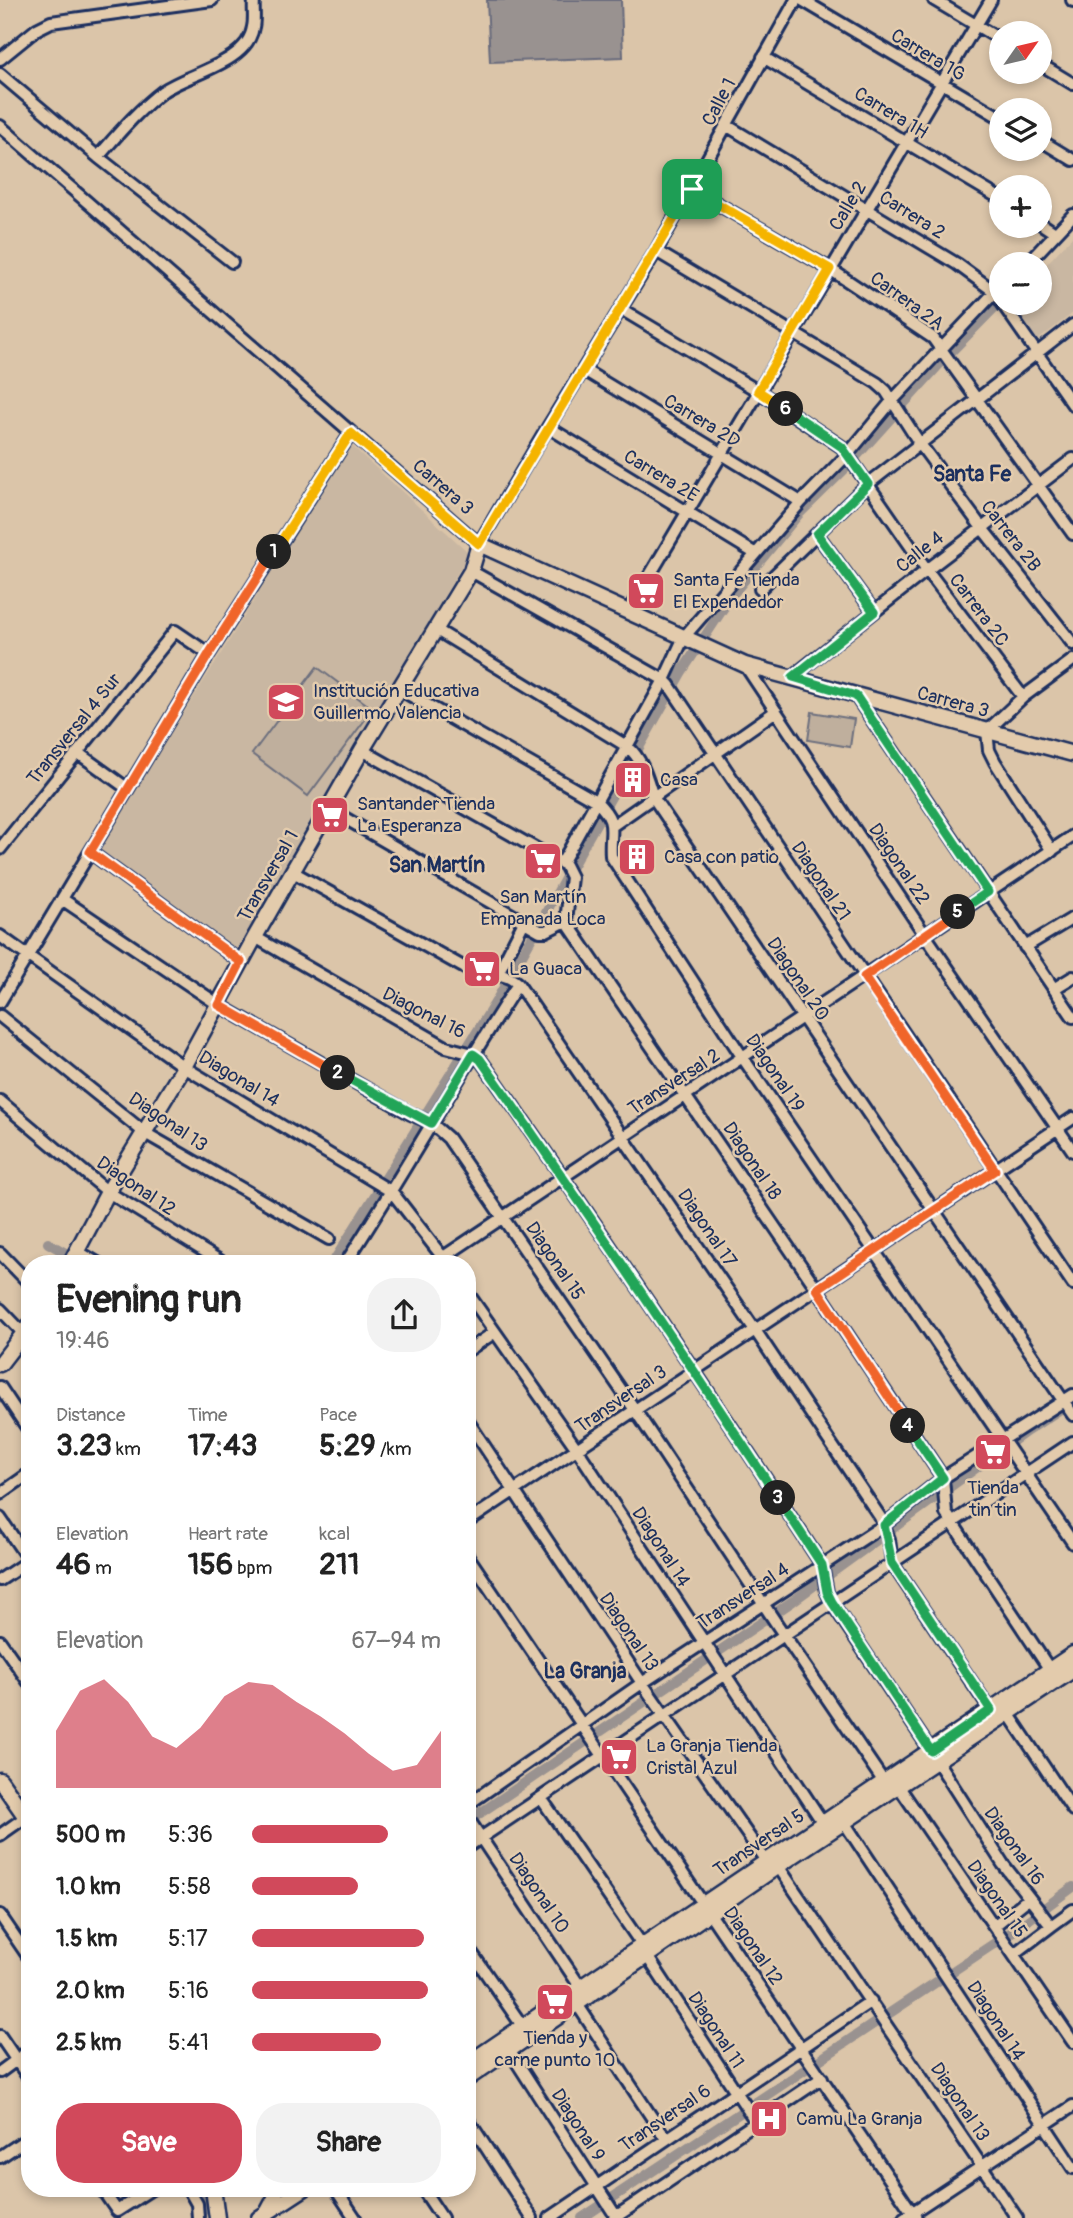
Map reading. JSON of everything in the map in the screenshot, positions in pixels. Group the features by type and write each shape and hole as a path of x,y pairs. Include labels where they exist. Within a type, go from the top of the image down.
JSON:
{"street":[{"path":"0,59 37,29 51,22 212,0"},
{"path":"98,157 135,114 165,90 238,54 253,29 254,0"},
{"name":"Calle 1","path":"479,544 656,251 796,0"},
{"name":"Carrera 1G","path":"802,0 989,111"},
{"path":"934,0 989,33"},
{"name":"Calle 2","path":"628,612 991,0"},
{"name":"Carrera 1H","path":"763,57 989,193"},
{"path":"1052,71 1073,84"},
{"path":"0,74 98,157 232,262"},
{"name":"Carrera 2","path":"726,125 868,208 957,264 989,289"},
{"name":"Carrera 3","path":"0,127 479,544 745,665 1071,756"},
{"path":"1052,147 1073,160"},
{"name":"Carrera 2A","path":"692,189 830,269 933,338 1073,534"},
{"path":"1038,252 1073,215"},
{"name":"Carrera 2B","path":"656,251 877,383 894,402 920,444 982,528 1073,644"},
{"path":"563,864 631,750 667,683 687,638 801,502 848,456 942,349 989,306"},
{"name":"Carrera 2C","path":"621,309 758,391 833,440 848,456 927,570 1023,697"},
{"name":"Carrera 2","path":"1010,315 1073,405"},
{"path":"760,589 868,484 1073,325"},
{"name":"Carrera 2D","path":"584,370 801,502"},
{"name":"Carrera 2E","path":"548,427 756,554"},
{"path":"0,1002 209,654 351,433"},
{"name":"Calle 4","path":"793,677 927,570 1073,459"},
{"path":"817,534 874,612"},
{"name":"Transversal 1","path":"75,1255 362,750 401,690 471,571 479,544"},
{"path":"471,571 667,683"},
{"name":"Diagonal 20","path":"435,629 631,750 642,765 653,797 934,1211 1067,1399 1073,1415"},
{"name":"Transversal 4 Sur","path":"0,849 176,631 209,654"},
{"path":"1052,851 995,762 989,750 987,731 1023,697 1073,660"},
{"name":"Diagonal 22","path":"745,665 1073,1151"},
{"name":"Diagonal 21","path":"667,683 1073,1284"},
{"path":"401,690 600,806"},
{"path":"856,696 1073,1017"},
{"path":"612,826 776,711"},
{"path":"329,809 540,931 546,931 566,921 571,877 563,864 362,750"},
{"path":"78,753 128,789"},
{"name":"Diagonal 19","path":"600,806 612,826 611,856 743,1058 1073,1543"},
{"name":"Transversal 2","path":"452,1255 503,1217 1073,836"},
{"path":"90,852 241,962"},
{"path":"293,872 472,972 508,978"},
{"name":"Diagonal 15","path":"61,899 219,1005 411,1114 428,1121 448,1138 635,1410 781,1630 1012,1951 1073,2042"},
{"path":"1025,947 1073,918"},
{"name":"Diagonal 18","path":"566,921 817,1289 943,1482 949,1518 1050,1670"},
{"path":"350,1255 469,1054 508,978 526,923"},
{"name":"Diagonal 14","path":"0,936 184,1066 387,1189 441,1255"},
{"name":"Diagonal 16","path":"255,937 446,1047 480,1059 695,1370 823,1569 829,1597 1003,1864 1051,1926"},
{"path":"1055,988 1073,977"},
{"name":"Diagonal 17","path":"508,978 624,1136 755,1330 886,1531 892,1563 991,1710"},
{"name":"Diagonal 13","path":"0,1016 145,1133 329,1239"},
{"name":"Diagonal 12","path":"0,1101 108,1192 210,1255"},
{"name":"Transversal 3","path":"476,1516 1073,1118"},
{"path":"0,1253 21,1275"},
{"name":"Diagonal 14","path":"476,1305 577,1449 823,1823"},
{"path":"0,1309 21,1327"},
{"path":"476,1345 495,1332"},
{"path":"0,1364 21,1341"},
{"path":"0,1387 21,1418"},
{"name":"Transversal 4","path":"476,1799 704,1645 886,1531 943,1482 1067,1399"},
{"name":"Diagonal 13","path":"476,1434 661,1710 873,2004 1017,2218"},
{"path":"476,1838 541,1798 661,1710 724,1675 781,1630 829,1597 892,1563 949,1518 1073,1442"},
{"path":"0,1494 21,1479"},
{"path":"0,1518 21,1548"},
{"path":"0,1580 21,1566"},
{"name":"Diagonal 12","path":"476,1568 819,2073 911,2216"},
{"path":"0,1641 21,1671"},
{"name":"Transversal 5","path":"934,1756 991,1710 1073,1654"},
{"name":"Transversal 5","path":"772,1864 823,1823 1071,1674"},
{"path":"1008,1713 1073,1810"},
{"path":"0,1780 21,1808"},
{"name":"Transversal 5","path":"476,2058 581,1988 644,1951 772,1864 844,1822 891,1784"},
{"name":"Diagonal 11","path":"541,1798 756,2122"},
{"path":"0,1835 21,1822"},
{"name":"Diagonal 14","path":"844,1822 1073,2168"},
{"name":"Diagonal 10","path":"476,1830 581,1988"},
{"path":"997,1930 1029,1898"},
{"path":"1012,1951 1073,1911"},
{"path":"0,1915 21,1945"},
{"name":"Transversal 5","path":"476,2073 577,2004 644,1951"},
{"path":"476,1960 523,2027"},
{"path":"577,2004 666,2139"},
{"name":"Transversal 6","path":"550,2218 598,2188 735,2092 873,2004"},
{"path":"0,2036 21,2067"},
{"name":"Diagonal 9","path":"509,2050 615,2215"},
{"path":"0,2072 21,2056"},
{"path":"615,2215 756,2122 819,2073"},
{"path":"911,2216 1073,2105"},
{"path":"476,2133 531,2218"},
{"path":"0,2157 21,2143"},
{"path":"107,2197 117,2211 139,2197"},
{"path":"192,2197 198,2218"},
{"path":"215,2197 220,2217"},
{"path":"264,2216 275,2197"},
{"path":"264,2216 292,2197"},
{"path":"341,2197 355,2218"},
{"path":"428,2197 442,2218"}],"shaded area":[{"path":"487,0 621,0 623,57 490,62"},
{"path":"1073,236 1073,313 1034,343 1013,315 1052,315 1052,258"},
{"name":"Institución Educativa Guillermo Valencia","path":"351,445 469,553 236,955 97,852"},
{"path":"317,667 373,709 308,796 252,754"},
{"path":"812,712 854,719 850,747 808,740"}],"waterway":[{"path":"338,1255 495,1003 681,673 732,595 798,515 847,467 989,313"},
{"path":"48,1243 69,1255"},
{"path":"476,1816 793,1601 1071,1402"},
{"path":"582,2218 1016,1929 1073,1887"},
{"path":"200,2197 202,2213"}],"place":[{"name":"Santa Fe Tienda El Expendedor","path":"646,591"},
{"name":"Institución Educativa Guillermo Valencia","path":"286,702"},
{"name":"Casa","path":"633,780"},
{"name":"Santander Tienda La Esperanza","path":"330,815"},
{"name":"Casa con patio","path":"637,857"},
{"name":"San Martín Empanada Loca","path":"543,861"},
{"name":"La Guaca","path":"482,969"},
{"name":"Tienda tin tin","path":"993,1452"},
{"name":"La Granja Tienda Cristal Azul","path":"619,1757"},
{"name":"Tienda y carne punto 10","path":"555,2002"},
{"name":"Camu La Granja","path":"769,2119"}],"district":[{"name":"Santa Fe","path":"972,474"},
{"name":"San Martín","path":"437,865"},
{"name":"La Granja","path":"585,1671"}],"route":[{"path":"692,189 830,269 758,391 842,447 868,484 817,534 874,612 793,677 856,696 988,892 864,977 995,1170 817,1289 943,1478 884,1525 892,1563 991,1710 931,1751 832,1602 827,1592 822,1565 695,1370 480,1059 473,1054 431,1123 411,1114 219,1005 241,962 90,852 209,654 351,433 479,544 692,189"}]}
